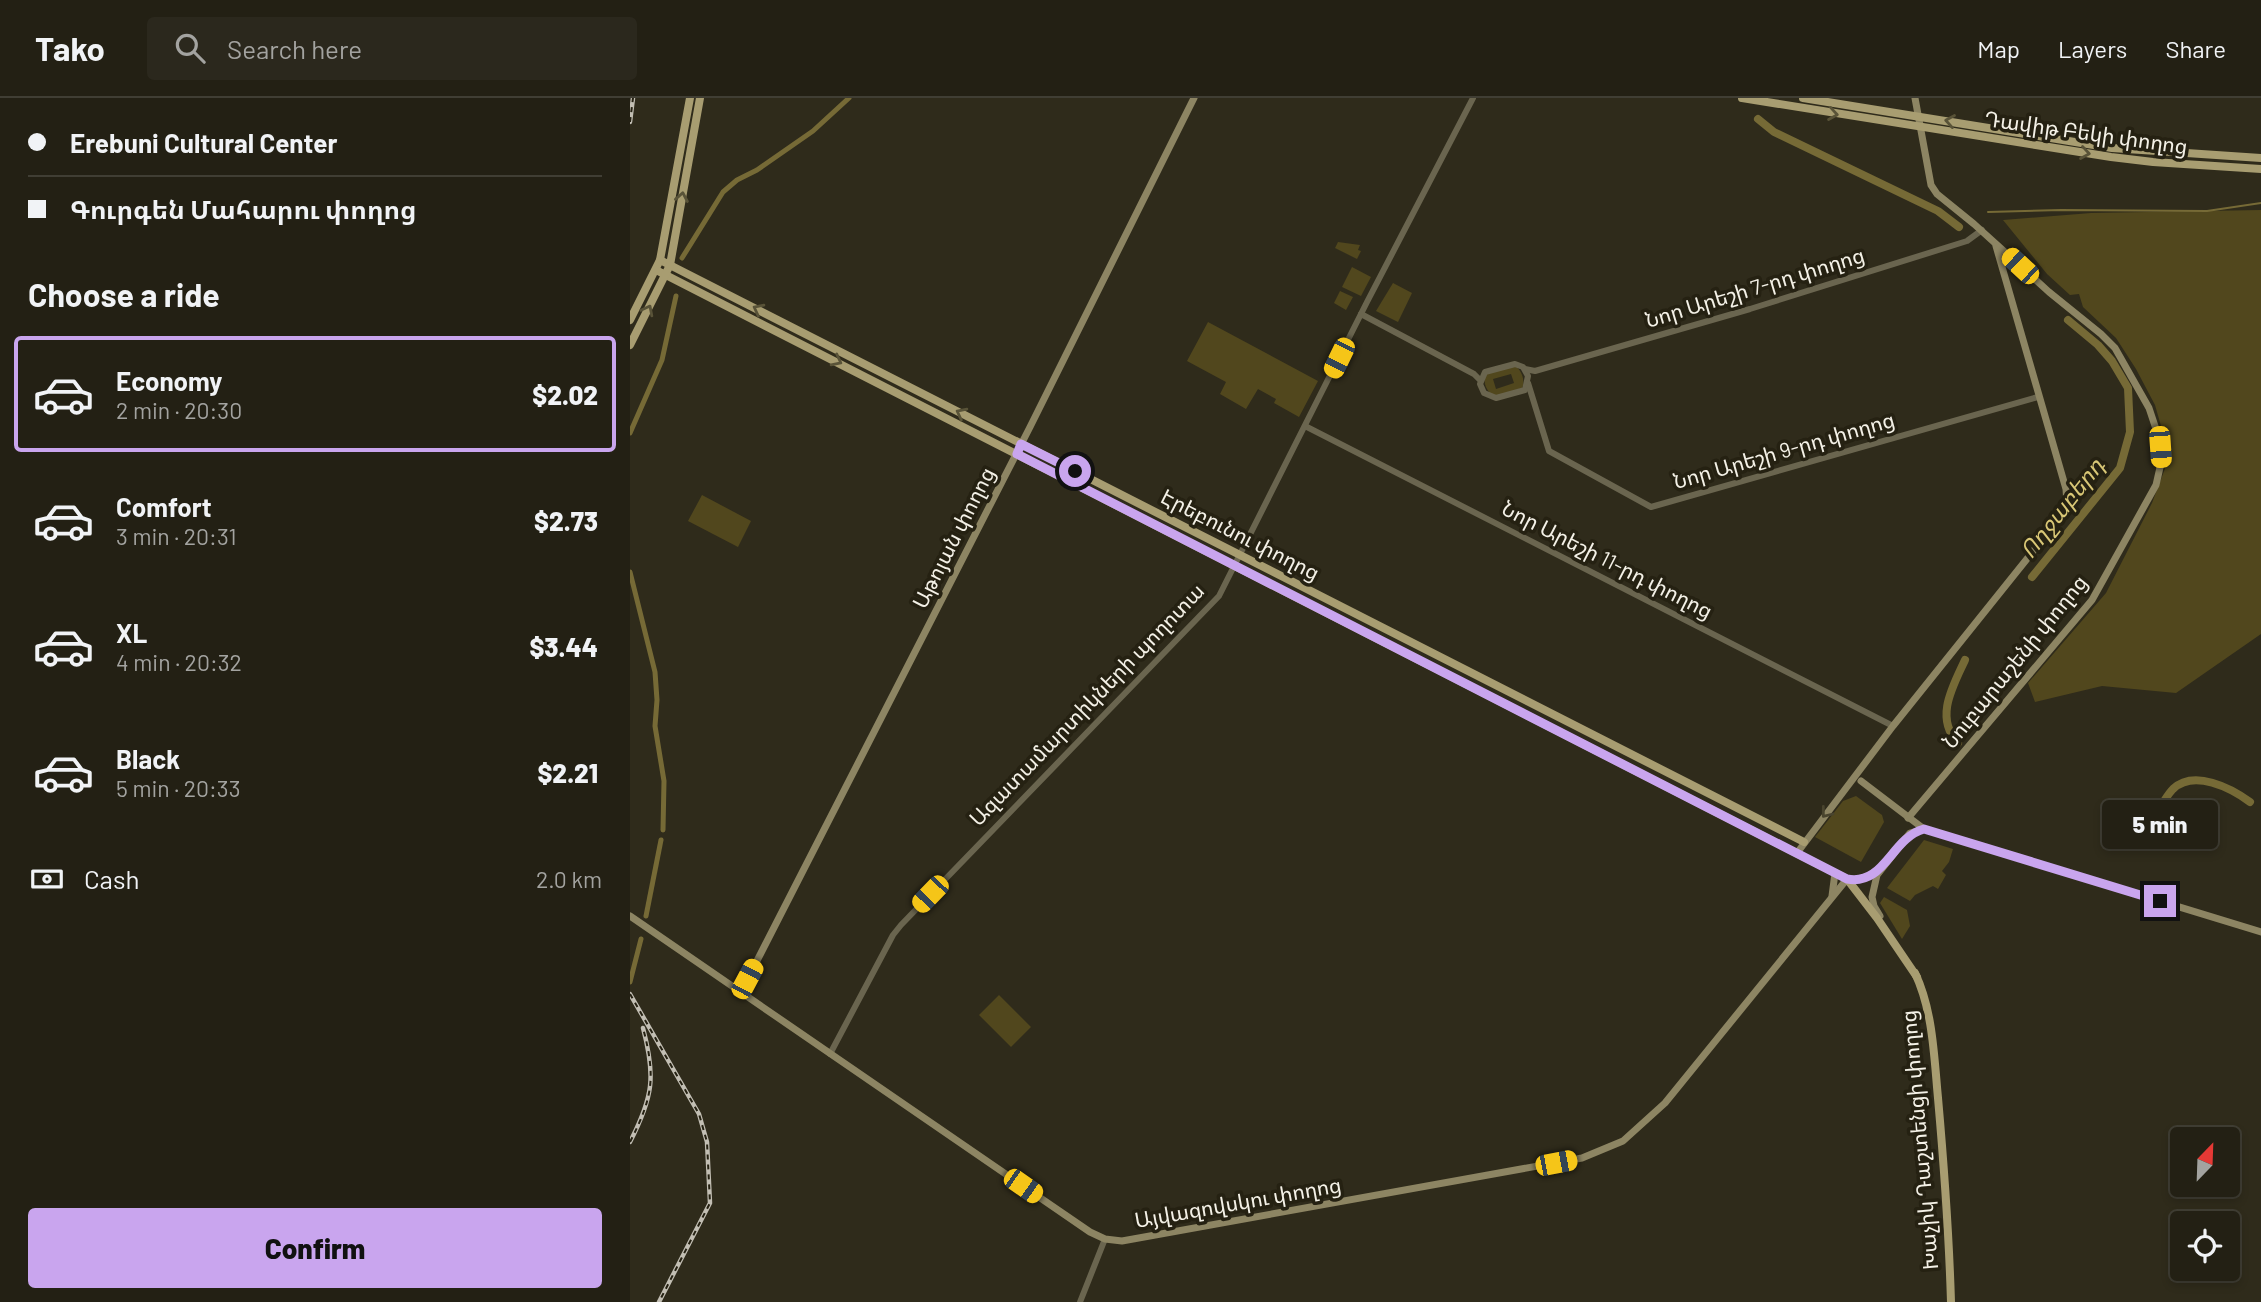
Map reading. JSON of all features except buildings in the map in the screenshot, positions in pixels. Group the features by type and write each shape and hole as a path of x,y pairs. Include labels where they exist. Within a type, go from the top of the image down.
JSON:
{"main road":[{"path":"630,320 660,260 690,98"},
{"path":"630,345 670,265 700,98"},
{"name":"Աթոյան փողոց","path":"741,992 1017,454 1194,98"},
{"name":"Դավիթ Բեկի փողոց","path":"1742,98 2143,161 2261,169"},
{"name":"Դավիթ Բեկի փողոց","path":"1803,98 2112,148 2261,158"},
{"name":"Նուբարաշենի փողոց","path":"1908,818 2092,600 2143,509 2159,474 2160,447 2149,408 2115,348 1982,230 1937,194 1931,185 1915,98"},
{"path":"687,111 698,112"},
{"path":"1797,853 1893,726 1992,605 2067,504 2066,489 1994,242"},
{"name":"Էրեբունու փողոց","path":"660,260 1804,842"},
{"path":"2004,270 2020,266"},
{"name":"Էրեբունու փողոց","path":"656,270 1847,879"},
{"path":"1861,781 1862,768"},
{"path":"1861,781 1924,829 2261,932"},
{"path":"1849,785 1861,781"},
{"path":"1879,917 1874,906 1874,881 1910,833 1908,818"},
{"path":"1910,833 1924,829"},
{"path":"1847,879 1866,879 1884,865"},
{"path":"1832,897 1835,873"},
{"name":"Այվազովսկու փողոց","path":"1105,1239 1122,1241 1300,1210 1582,1158 1604,1151 1623,1141 1665,1103 1847,879"},
{"name":"Խաչիկ Դաշտենցի փողոց","path":"1847,879 1879,917 1923,989 1933,1045 1947,1204 1951,1302"},
{"path":"630,916 1090,1232 1105,1239"}],"street":[{"name":"Ազատամարտիկների պողոտա","path":"830,1054 893,935 901,925 1219,596 1473,98"},
{"name":"Նոր Արեշի 7-րդ փողոց","path":"1474,374 1515,364 1535,371 1936,252 1974,238 1982,230"},
{"path":"1361,314 1474,374 1480,380 1484,393 1493,398 1523,390 1531,394"},
{"path":"1525,369 1531,394"},
{"path":"1523,390 1535,371"},
{"path":"1480,380 1485,372"},
{"name":"Նոր Արեշի 9-րդ փողոց","path":"1531,394 1549,451 1651,507 2038,397"},
{"name":"Նոր Արեշի 11-րդ փողոց","path":"1305,426 1893,726"},
{"path":"1080,1302 1105,1239"}],"shaded area":[{"path":"2261,210 2261,634 2176,693 2102,686 2035,702 2028,683 2106,593 2152,503 2166,466 2163,433 2155,405 2116,338 2083,307 2079,294 2070,295 2047,274 2003,220 2091,213"},
{"path":"1338,242 1360,245 1358,250 1361,251 1357,259 1335,248"},
{"path":"1352,267 1371,277 1361,296 1342,287"},
{"path":"1393,283 1412,293 1398,322 1376,311"},
{"path":"1340,291 1353,297 1346,310 1334,303"},
{"path":"1208,322 1318,381 1299,417 1274,403 1276,399 1258,389 1246,409 1220,394 1226,382 1187,361"},
{"path":"1515,366 1522,376 1522,388 1494,397 1486,387 1486,374","holes":["1511,374 1514,383 1496,389 1493,379"]},
{"path":"702,495 751,521 738,547 688,521"},
{"path":"1856,796 1882,815 1884,822 1861,862 1815,837 1843,801"},
{"path":"1924,840 1953,849 1949,862 1942,871 1946,875 1938,889 1933,886 1915,895 1910,901 1887,888"},
{"path":"1884,897 1907,910 1910,926 1902,939 1880,903"},
{"path":"999,995 1031,1027 1011,1047 979,1015"}],"waterway":[{"path":"682,258 723,192 813,131 849,98"},
{"name":"Ողջաբերդ","path":"1758,119 1774,132 1938,211 1959,227"},
{"path":"1988,212 2207,211 2261,203"},
{"path":"630,433 662,360 676,296"},
{"name":"Ողջաբերդ","path":"2032,577 2120,468 2130,432 2128,388 2112,361 2098,345 2068,320"},
{"path":"630,572 655,672 655,726 664,781 663,830"},
{"name":"Ողջաբերդ","path":"1958,743 1947,723 1947,713 1951,691 1965,660"},
{"name":"Ողջաբերդ","path":"2144,836 2165,799 2182,783 2202,781 2223,786 2250,802"},
{"path":"646,916 661,840"},
{"path":"630,982 641,939"}],"railway":[{"path":"630,122 633,98"},
{"path":"630,994 699,1114 707,1142 710,1203 659,1302"},
{"path":"630,1142 644,1112 650,1086 650,1060 643,1028"}],"route":[{"path":"1075,471 1021,444 1017,454 1847,879 1866,879 1884,865 1910,833 1924,829 2160,901"}]}
